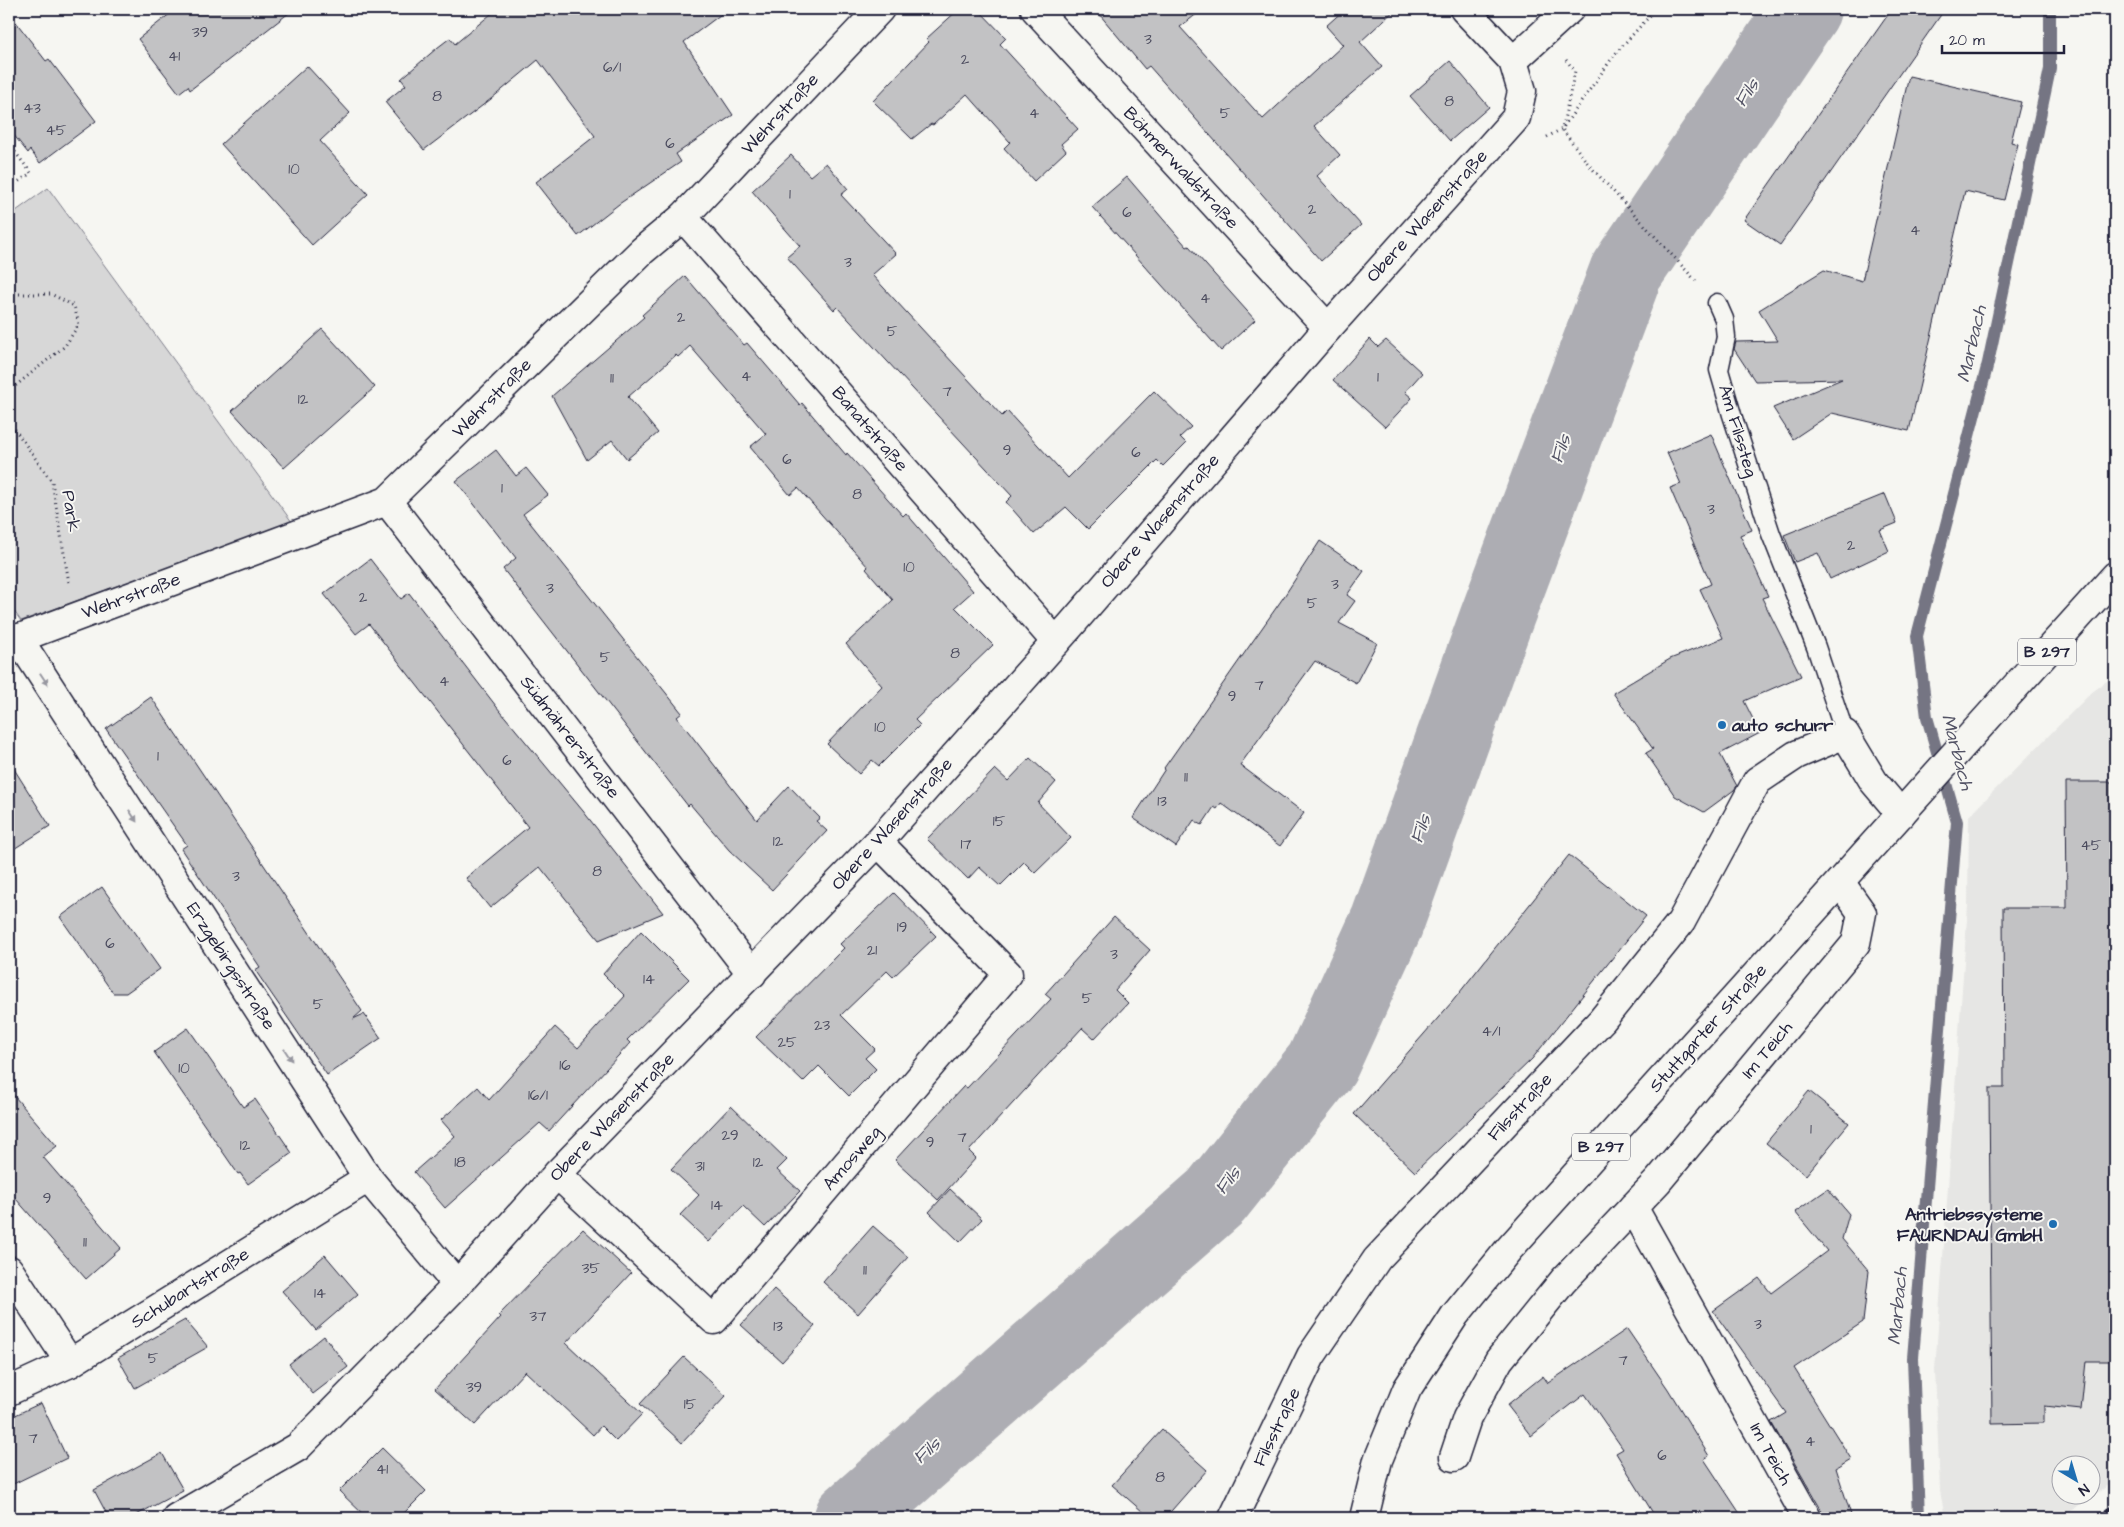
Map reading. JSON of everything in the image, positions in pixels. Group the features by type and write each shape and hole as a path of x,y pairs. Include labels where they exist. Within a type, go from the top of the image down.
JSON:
{"street":[{"name":"Wehrstraße","path":"13,640 387,501 642,251 683,216 880,9"},
{"name":"Böhmerwaldstraße","path":"1035,9 1328,328"},
{"path":"1464,9 1513,62 1570,9"},
{"name":"Obere Wasenstraße","path":"176,1518 298,1447 457,1285 557,1174 878,842 1056,642 1328,328 1516,118 1522,91 1513,62"},
{"name":"Banatstraße","path":"683,216 1056,642"},
{"name":"Südmährerstraße","path":"387,501 752,974"},
{"name":"Stuttgarter Straße","path":"1364,1518 1378,1460 1407,1389 1456,1315 1509,1249 2115,576"},
{"name":"Erzgebirgsstraße","path":"13,640 368,1178 457,1285"},
{"path":"1845,734 1874,782 1901,814"},
{"name":"Filsstraße","path":"1233,1518 1311,1356 1378,1259 1602,1020 1681,922 1757,781 1796,755 1845,734"},
{"name":"Amosweg","path":"557,1174 714,1320 1008,974 878,842"},
{"name":"Im Teich","path":"1454,1457 1467,1418 1499,1360 1563,1281 1658,1181 1856,943 1862,913 1840,882"},
{"name":"Schubartstraße","path":"9,1392 70,1363 368,1178"},
{"name":"Im Teich","path":"1633,1207 1807,1518"},
{"path":"9,1270 70,1363"}],"lane":[{"name":"Am Filssteg","path":"1717,303 1724,319 1726,337 1719,370 1732,414 1771,534 1816,647 1845,734"}],"path":[{"path":"1562,129 1615,54 1656,9"},
{"path":"1544,32 1575,70 1562,129 1588,165 1717,303"},
{"path":"9,144 31,173 9,188"},
{"path":"9,294 51,294 74,306 79,324 65,346 9,391"},
{"name":"Park","path":"9,422 52,482 75,617"}],"shaded area":[{"path":"48,188 292,522 21,621 9,604 9,216"},
{"path":"2115,675 2115,1481 2102,1490 2102,1454 2052,1454 2052,1504 2081,1504 2060,1518 1945,1518 1940,1491 1935,1370 1968,905 1969,816 2091,693"}],"building":[{"path":"176,9 294,9 190,90 188,86 179,93 138,39"},
{"path":"497,9 728,9 684,42 733,115 676,154 681,162 619,204 578,236 536,182 595,136 538,60 424,150 385,102 406,85 401,79 437,48 450,38 455,44"},
{"path":"959,9 978,9 1006,38 1000,44 1078,129 1061,144 1066,151 1034,181 1004,148 1010,142 967,94 933,125 931,124 912,139 873,101 929,42 926,39"},
{"path":"1095,9 1203,9 1180,27 1263,119 1343,45 1326,26 1345,9 1396,9 1360,42 1382,67 1314,126 1340,155 1317,176 1361,225 1321,261 1149,66 1145,69"},
{"path":"1892,9 1945,9 1780,245 1744,220"},
{"path":"9,13 46,61 49,59 96,121 40,163 30,150 28,153 9,129"},
{"path":"1450,61 1489,107 1450,141 1410,96"},
{"path":"307,66 350,113 320,141 368,194 312,245 221,144"},
{"path":"1909,76 2021,102 2011,142 2018,144 2004,200 1965,191 1909,431 1832,413 1793,439 1773,408 1842,379 1755,381 1734,349 1736,342 1778,341 1759,310 1824,270 1862,281"},
{"path":"791,155 810,176 826,163 848,189 841,195 896,254 872,275 1002,416 1007,411 1068,478 1154,391 1191,427 1180,437 1186,443 1163,466 1157,460 1088,529 1066,507 1034,534 1006,502 1012,496 837,307 834,310 787,257 800,246 752,191"},
{"path":"1127,177 1187,247 1189,246 1255,320 1221,351 1092,207"},
{"path":"685,276 744,345 747,343 846,455 847,453 903,516 906,513 973,591 955,607 993,645 915,720 920,725 879,766 872,760 859,774 827,744 882,686 846,644 893,600 866,569 868,567 798,488 790,495 750,447 766,434 690,346 678,357 676,355 628,397 658,433 627,459 612,440 587,460 552,396 644,317 642,315"},
{"path":"322,329 375,387 284,468 232,411"},
{"path":"1370,339 1378,347 1386,340 1422,373 1405,392 1412,398 1385,427 1333,380"},
{"path":"1711,434 1752,530 1740,535 1768,596 1762,598 1801,676 1744,701 1760,733 1720,754 1737,786 1704,812 1675,796 1646,753 1653,749 1613,693 1670,659 1723,638 1700,589 1711,584 1670,488 1681,484 1667,453"},
{"path":"496,450 516,476 526,468 548,495 523,514 682,713 677,717 757,820 789,786 820,818 816,821 827,831 772,890 729,850 690,804 688,806 503,569 516,558 456,481"},
{"path":"1885,494 1897,523 1880,530 1889,551 1830,579 1818,553 1795,562 1784,535"},
{"path":"1320,541 1364,571 1347,595 1355,601 1339,623 1377,643 1356,683 1315,661 1240,765 1304,813 1280,846 1221,803 1217,809 1214,807 1202,825 1194,820 1176,847 1133,818 1164,768 1283,598"},
{"path":"370,559 401,599 409,593 496,706 583,811 663,913 599,940 540,867 490,908 466,878 528,827 369,624 356,634 324,594"},
{"path":"151,697 362,1011 353,1019 364,1014 381,1038 327,1075 255,970 260,967 181,849 187,845 106,729"},
{"path":"1030,758 1056,782 1038,803 1071,838 1035,873 1024,862 1000,886 979,867 968,879 927,839 995,769 1008,781"},
{"path":"9,761 50,826 9,852"},
{"name":"Antriebssysteme FAURNDAU GmbH","path":"2066,782 2115,782 2115,1361 2086,1361 2081,1410 2044,1406 2044,1423 1992,1424 1989,1088 2004,1088 2003,908 2067,908"},
{"path":"1569,855 1646,916 1532,1059 1415,1172 1354,1114 1452,1002"},
{"path":"102,887 160,969 126,993 113,993 60,917"},
{"path":"894,893 936,936 893,977 887,971 841,1015 875,1049 865,1058 876,1069 849,1096 819,1066 803,1082 756,1037 844,948 840,944"},
{"path":"1114,917 1150,950 1115,990 1128,1003 1094,1039 1082,1028 969,1151 976,1158 938,1200 895,1160 964,1086 967,1088 1051,999 1045,994"},
{"path":"641,931 689,979 627,1040 630,1043 549,1131 540,1123 445,1208 414,1172 455,1136 441,1120 478,1087 489,1100 555,1027 578,1048 625,996 603,974"},
{"path":"188,1028 243,1107 255,1099 292,1153 248,1184 240,1173 238,1174 154,1052"},
{"path":"9,1090 57,1146 43,1157 121,1248 86,1279 9,1191"},
{"path":"1809,1091 1849,1123 1806,1175 1766,1143"},
{"path":"731,1106 787,1160 777,1170 800,1191 765,1227 743,1206 709,1242 680,1215 699,1195 671,1169"},
{"path":"950,1189 982,1219 960,1242 929,1212"},
{"path":"1828,1189 1849,1214 1842,1239 1869,1271 1863,1322 1794,1368 1851,1459 1836,1468 1852,1518 1826,1518 1771,1422 1786,1413 1713,1311 1759,1278 1771,1293 1827,1251 1795,1212"},
{"path":"873,1226 908,1257 858,1314 823,1282"},
{"path":"583,1229 631,1273 566,1343 642,1414 616,1441 601,1426 593,1435 525,1371 475,1425 435,1389 501,1317 499,1315"},
{"path":"325,1255 358,1294 316,1330 282,1291"},
{"path":"774,1289 815,1326 782,1362 741,1325"},
{"path":"185,1320 208,1347 135,1388 118,1358"},
{"path":"1627,1329 1668,1389 1709,1456 1704,1459 1743,1518 1656,1518 1616,1453 1623,1449 1585,1394 1531,1436 1507,1405 1543,1376 1548,1383"},
{"path":"324,1336 348,1367 313,1394 289,1364"},
{"path":"684,1357 726,1396 682,1443 640,1404"},
{"path":"41,1403 67,1458 9,1486 9,1418"},
{"path":"1162,1430 1207,1470 1165,1518 1150,1518 1112,1485"},
{"path":"382,1448 426,1491 399,1518 367,1518 339,1491"},
{"path":"162,1453 183,1490 131,1518 109,1518 94,1490"}],"waterway":[{"name":"Fils","path":"851,1518 1216,1197 1322,1064 1387,922 1495,622 1626,272 1804,9"},
{"name":"Marbach","path":"1919,1518 1913,1358 1957,822 1927,717 1917,636 1988,363 2050,69 2050,9"}],"railway":[{"path":"2096,1518 2115,1506"}],"place":[{"name":"auto schurr","path":"1722,725"},
{"name":"Antriebssysteme FAURNDAU GmbH","path":"2053,1224"}]}
